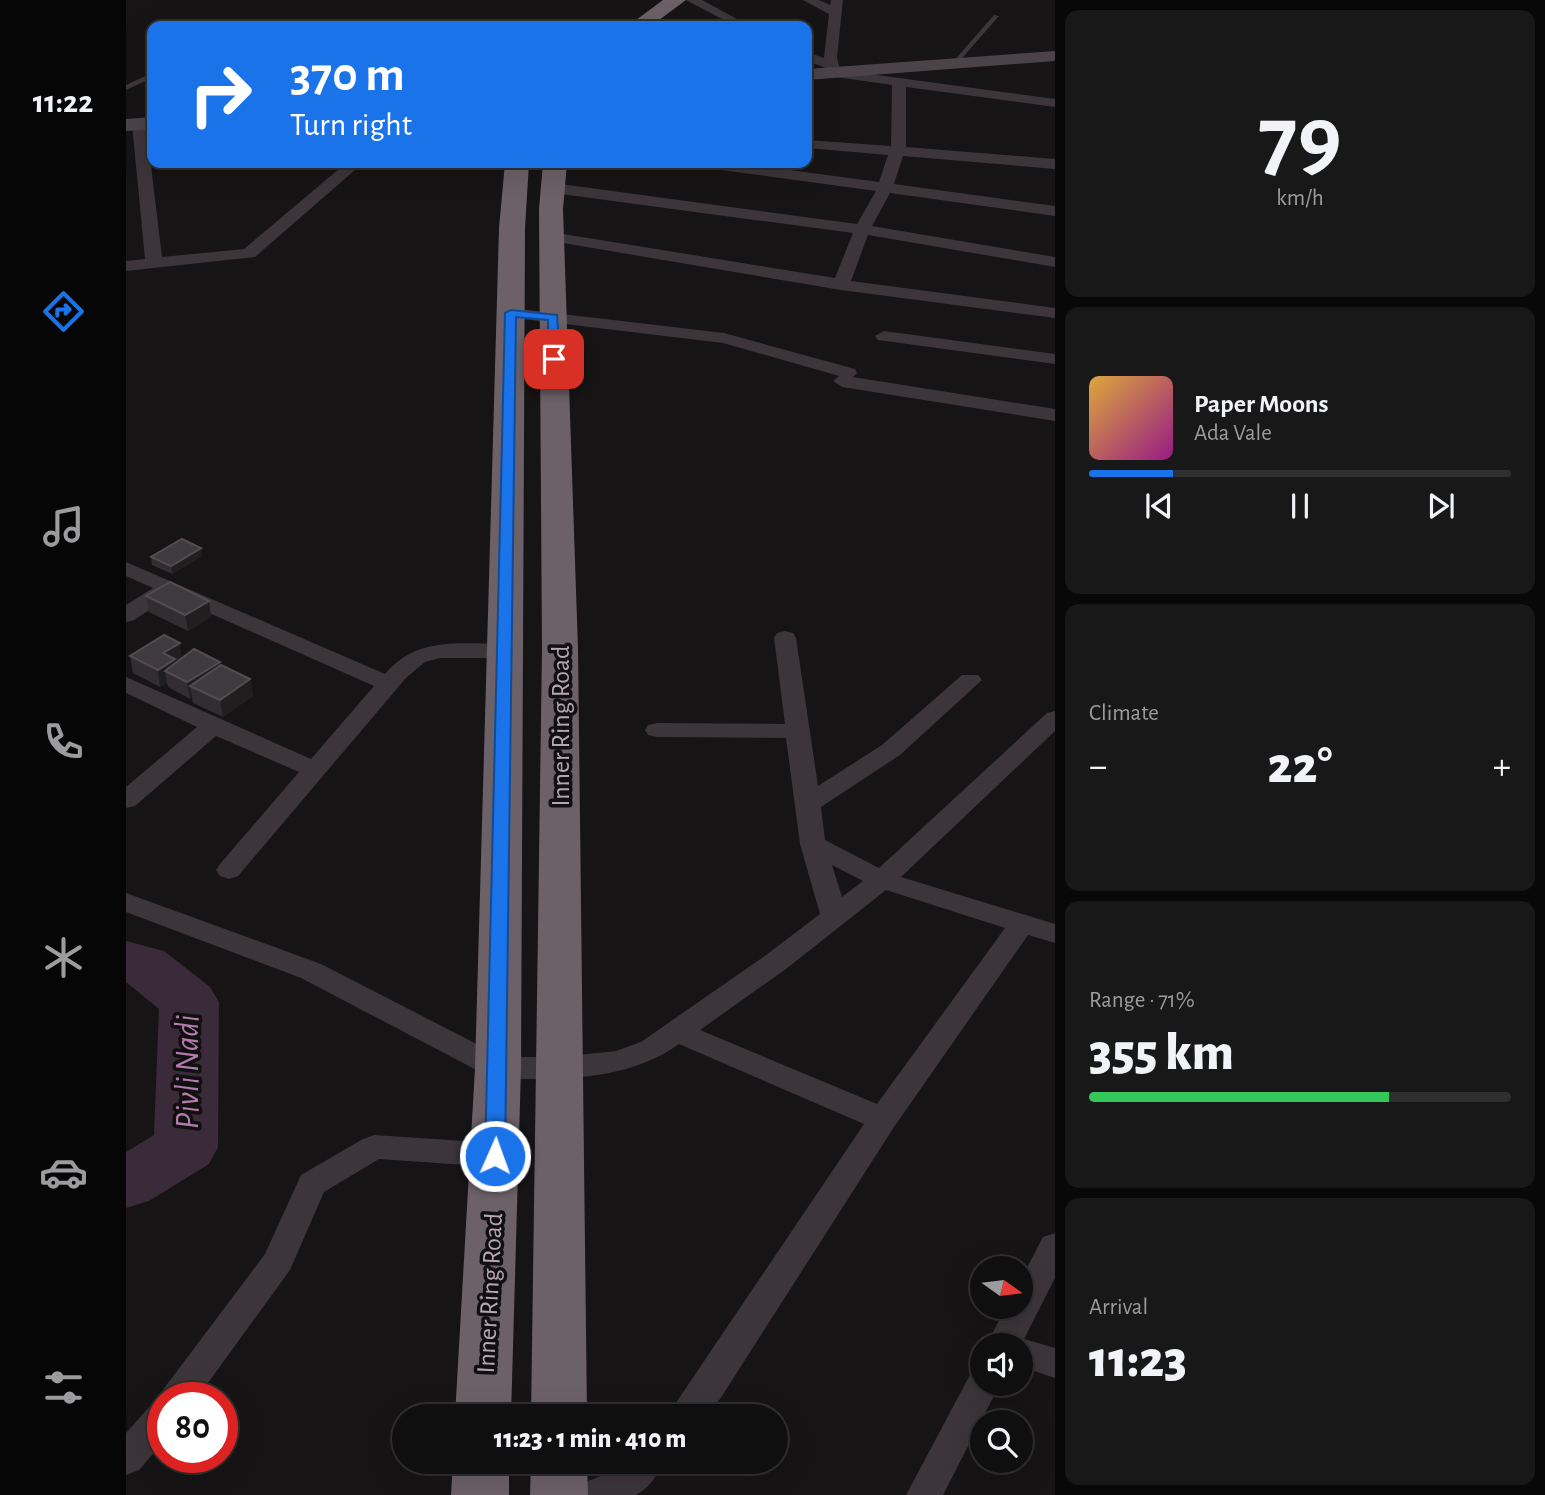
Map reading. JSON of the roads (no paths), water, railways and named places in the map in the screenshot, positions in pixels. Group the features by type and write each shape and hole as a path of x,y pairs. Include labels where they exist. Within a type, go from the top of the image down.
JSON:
{"highway":[{"path":"617,21 647,0"},
{"path":"645,21 676,0"},
{"name":"Inner Ring Road","path":"484,1404 498,1068 513,189 516,168"},
{"name":"Inner Ring Road","path":"554,175 551,237 560,649 559,1404"},
{"path":"480,1495 481,1474"},
{"path":"559,1474 559,1495"}],"street":[{"path":"692,0 734,21"},
{"path":"809,0 836,7 830,57 833,69"},
{"path":"812,74 833,69 1055,56"},
{"path":"812,58 833,69 899,83 1055,103"},
{"path":"841,285 862,229 885,189 900,142 899,83"},
{"path":"139,124 154,263"},
{"path":"812,144 1055,164"},
{"path":"126,266 249,253 349,168"},
{"path":"741,168 1055,211"},
{"path":"554,175 1055,262"},
{"path":"551,237 841,285 1055,313"},
{"path":"511,313 724,338 845,377 1055,415"},
{"path":"884,336 1055,359"},
{"path":"126,568 389,684"},
{"path":"126,615 169,587"},
{"path":"785,638 813,844 834,917"},
{"path":"229,870 389,684 417,657 439,651 505,651"},
{"path":"808,804 891,750 970,680"},
{"path":"126,684 213,726 315,770"},
{"path":"126,902 311,971 498,1068 559,1068 619,1061 651,1049 776,962 882,880 1055,718"},
{"path":"126,800 213,726"},
{"path":"657,730 797,731"},
{"path":"813,844 882,880 1055,934"},
{"path":"695,1404 708,1388 883,1119 1022,924"},
{"path":"675,1031 883,1119"},
{"path":"189,1382 278,1261 312,1184 374,1147 495,1156"},
{"path":"1010,1333 1055,1246"},
{"path":"1033,1356 1055,1363"},
{"path":"924,1495 977,1396"},
{"path":"126,1459 147,1435"},
{"path":"596,1495 629,1481 635,1474"}],"lane":[{"path":"954,64 996,16"},
{"path":"126,88 147,78"}],"waterway":[{"name":"Pivli Nadi","path":"126,961 143,965 189,1002 186,1147 126,1183"}]}
